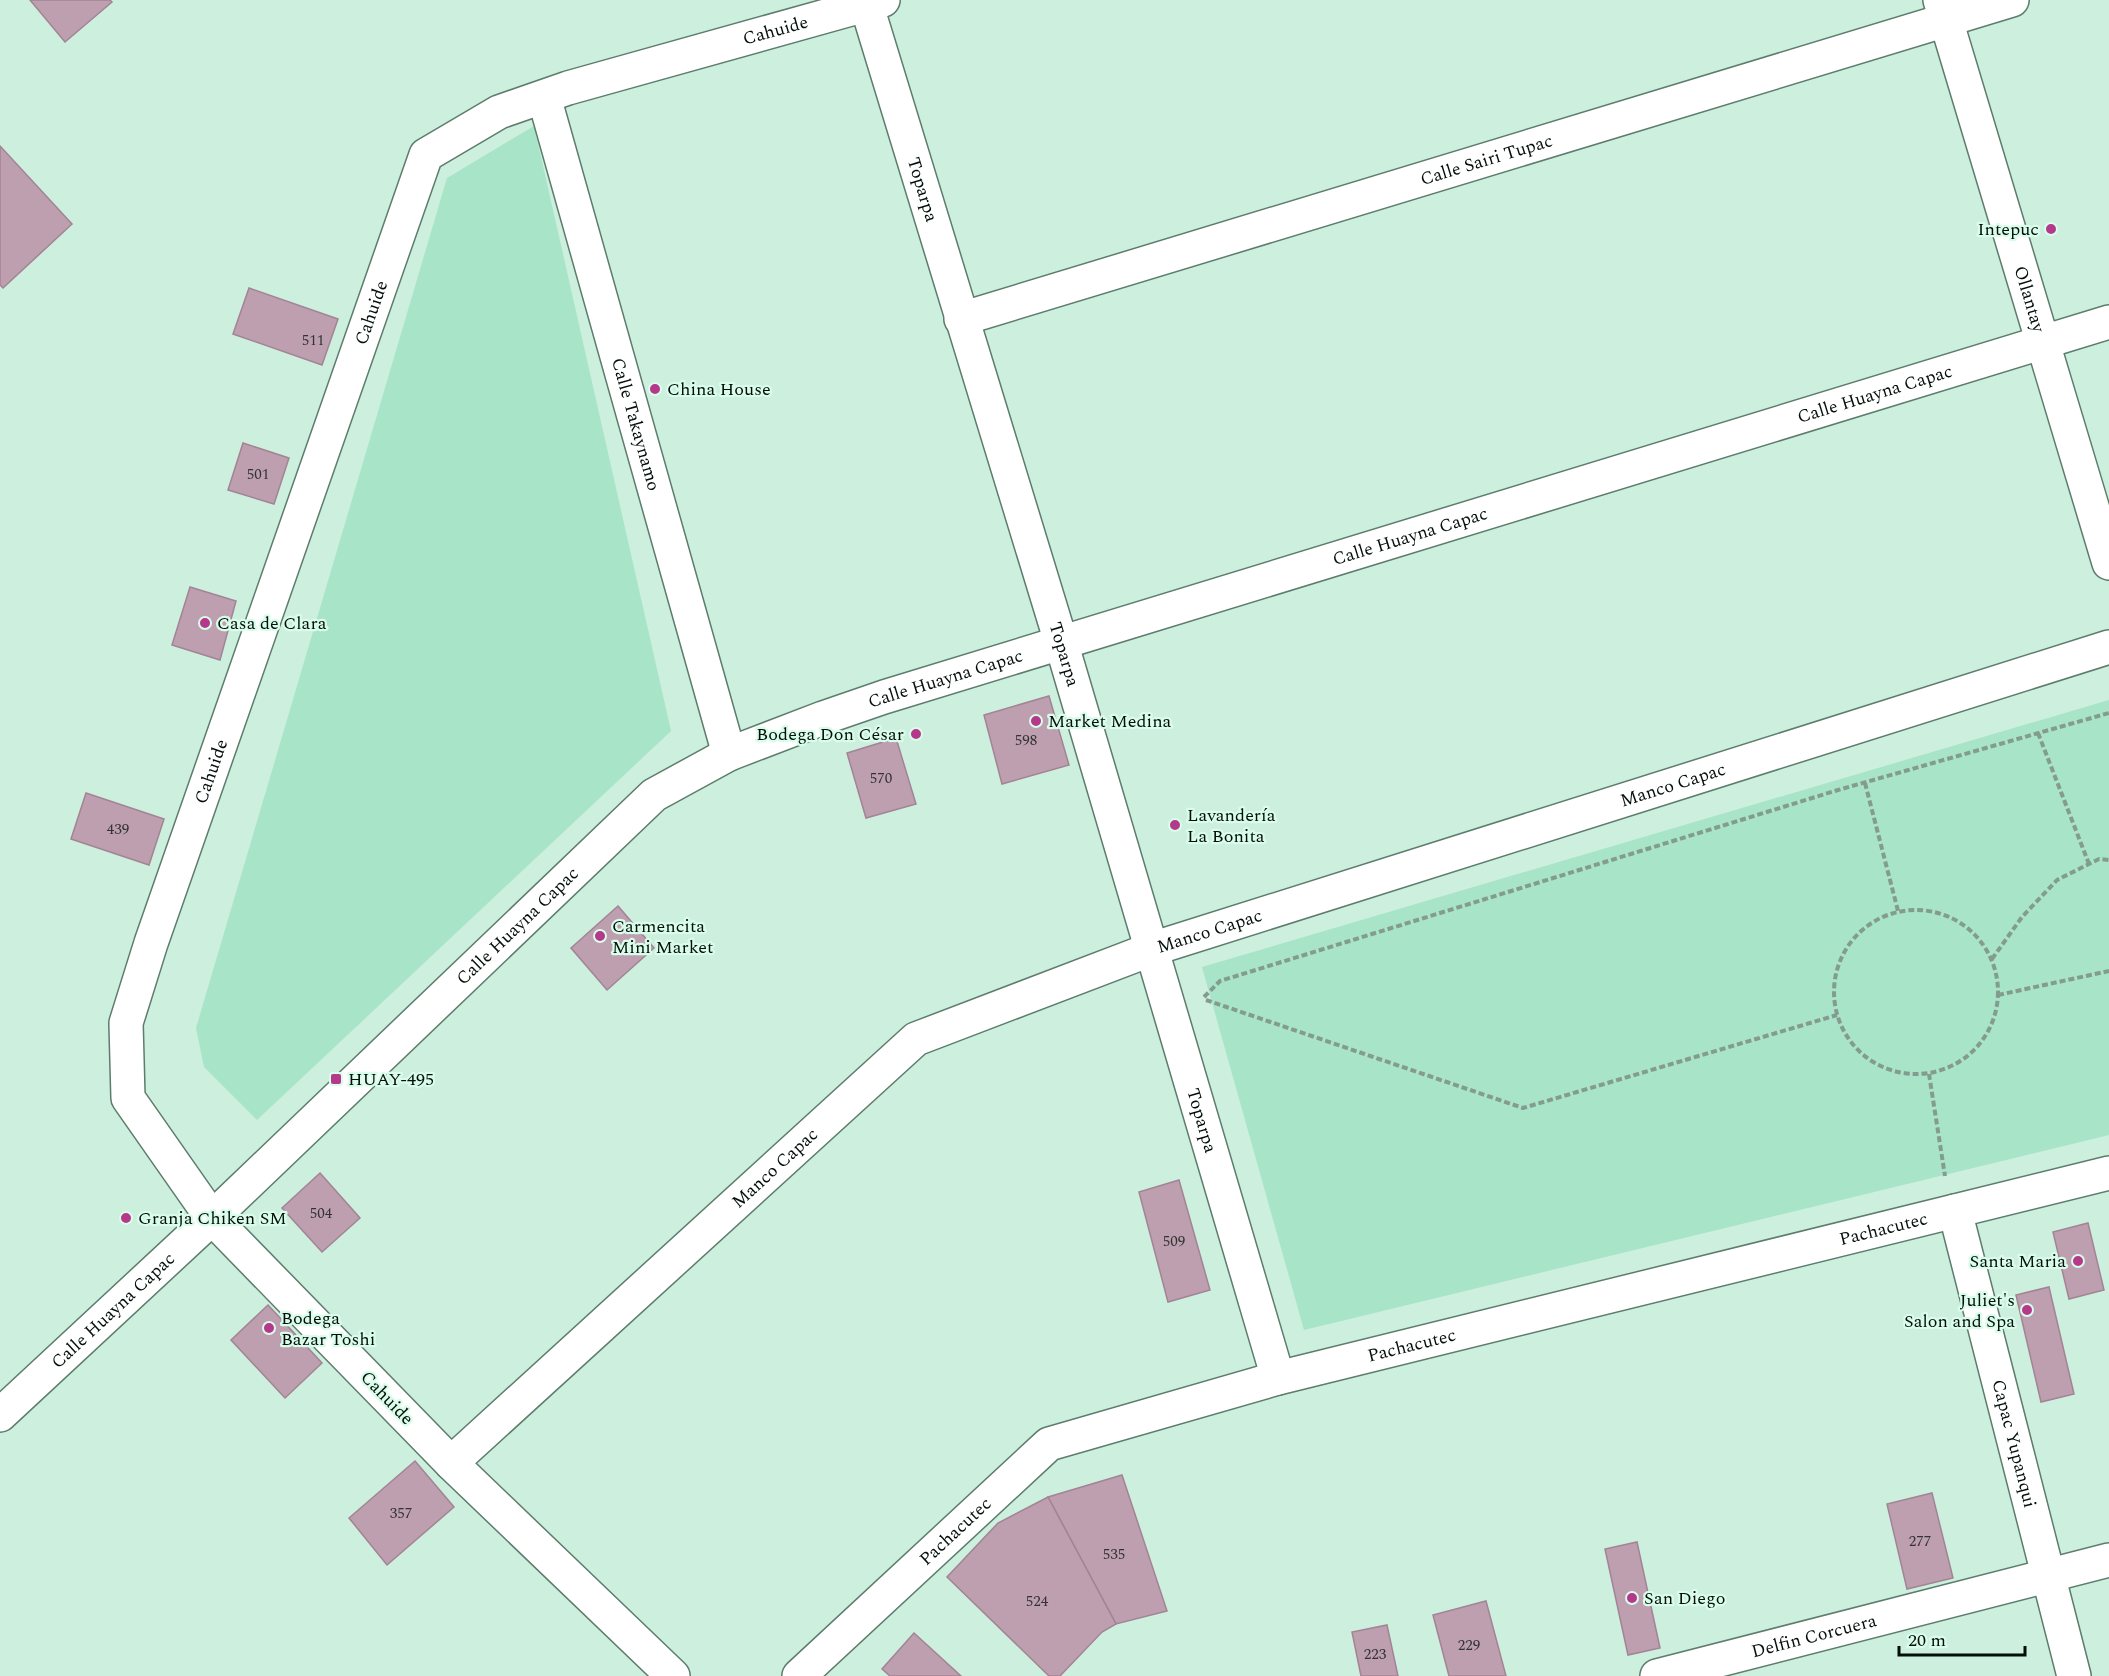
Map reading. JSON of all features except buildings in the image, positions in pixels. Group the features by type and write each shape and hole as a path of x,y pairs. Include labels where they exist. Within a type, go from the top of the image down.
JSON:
{"street":[{"name":"Calle Sairi Tupac","path":"961,318 1943,10 2012,0"},
{"name":"Cahuide","path":"673,1676 451,1463 212,1218 128,1098 126,1023 151,942 426,155 499,112 579,85 871,2"},
{"name":"Toparpa","path":"871,2 961,318 1061,642 1278,1378"},
{"name":"Ollantay","path":"1943,10 2109,564"},
{"name":"Calle Takaynamo","path":"544,97 729,754"},
{"name":"Calle Huayna Capac","path":"0,1415 212,1218 654,795 729,754 824,718 1061,642 2109,322"},
{"name":"Manco Capac","path":"451,1463 916,1039 1152,949 2109,647"},
{"name":"Pachacutec","path":"799,1676 1049,1444 1278,1378 2109,1173"},
{"name":"Capac Yupanqui","path":"1955,1211 2074,1676"},
{"name":"Delfin Corcuera","path":"1657,1676 2109,1560"}],"path":[{"path":"1202,999 1220,981 1865,783 2109,713"},
{"path":"2038,733 2089,864"},
{"path":"1865,783 1898,911"},
{"path":"1992,960 2022,917 2057,880 2099,859 2109,860"},
{"path":"1921,909 1943,913 1964,924 1981,940 1992,960 1999,981 1998,1008 1989,1031 1974,1052 1953,1067 1929,1074 1903,1074 1879,1066 1858,1051 1845,1034 1837,1015 1834,992 1836,970 1845,950 1858,932 1877,919 1898,911 1921,909"},
{"path":"1998,995 2109,971"},
{"path":"1202,999 1205,1010"},
{"path":"1202,999 1523,1108 1837,1015"},
{"path":"1929,1074 1946,1187 1955,1211"}],"green space":[{"path":"534,126 671,731 257,1120 204,1067 196,1028 447,178"},
{"path":"2109,700 2109,1135 1304,1330 1202,967"}],"place":[{"name":"Intepuc","path":"2051,229"},
{"name":"China House","path":"655,389"},
{"name":"Casa de Clara","path":"205,623"},
{"name":"Market Medina","path":"1036,721"},
{"name":"Bodega Don César","path":"916,734"},
{"name":"Lavandería La Bonita","path":"1175,825"},
{"name":"Carmencita Mini Market","path":"600,936"},
{"name":"HUAY-495","path":"336,1079"},
{"name":"Granja Chiken SM","path":"126,1218"},
{"name":"Santa Maria","path":"2078,1261"},
{"name":"Juliet's Salon and Spa","path":"2027,1310"},
{"name":"Bodega Bazar Toshi","path":"269,1328"},
{"name":"San Diego","path":"1632,1598"}]}
